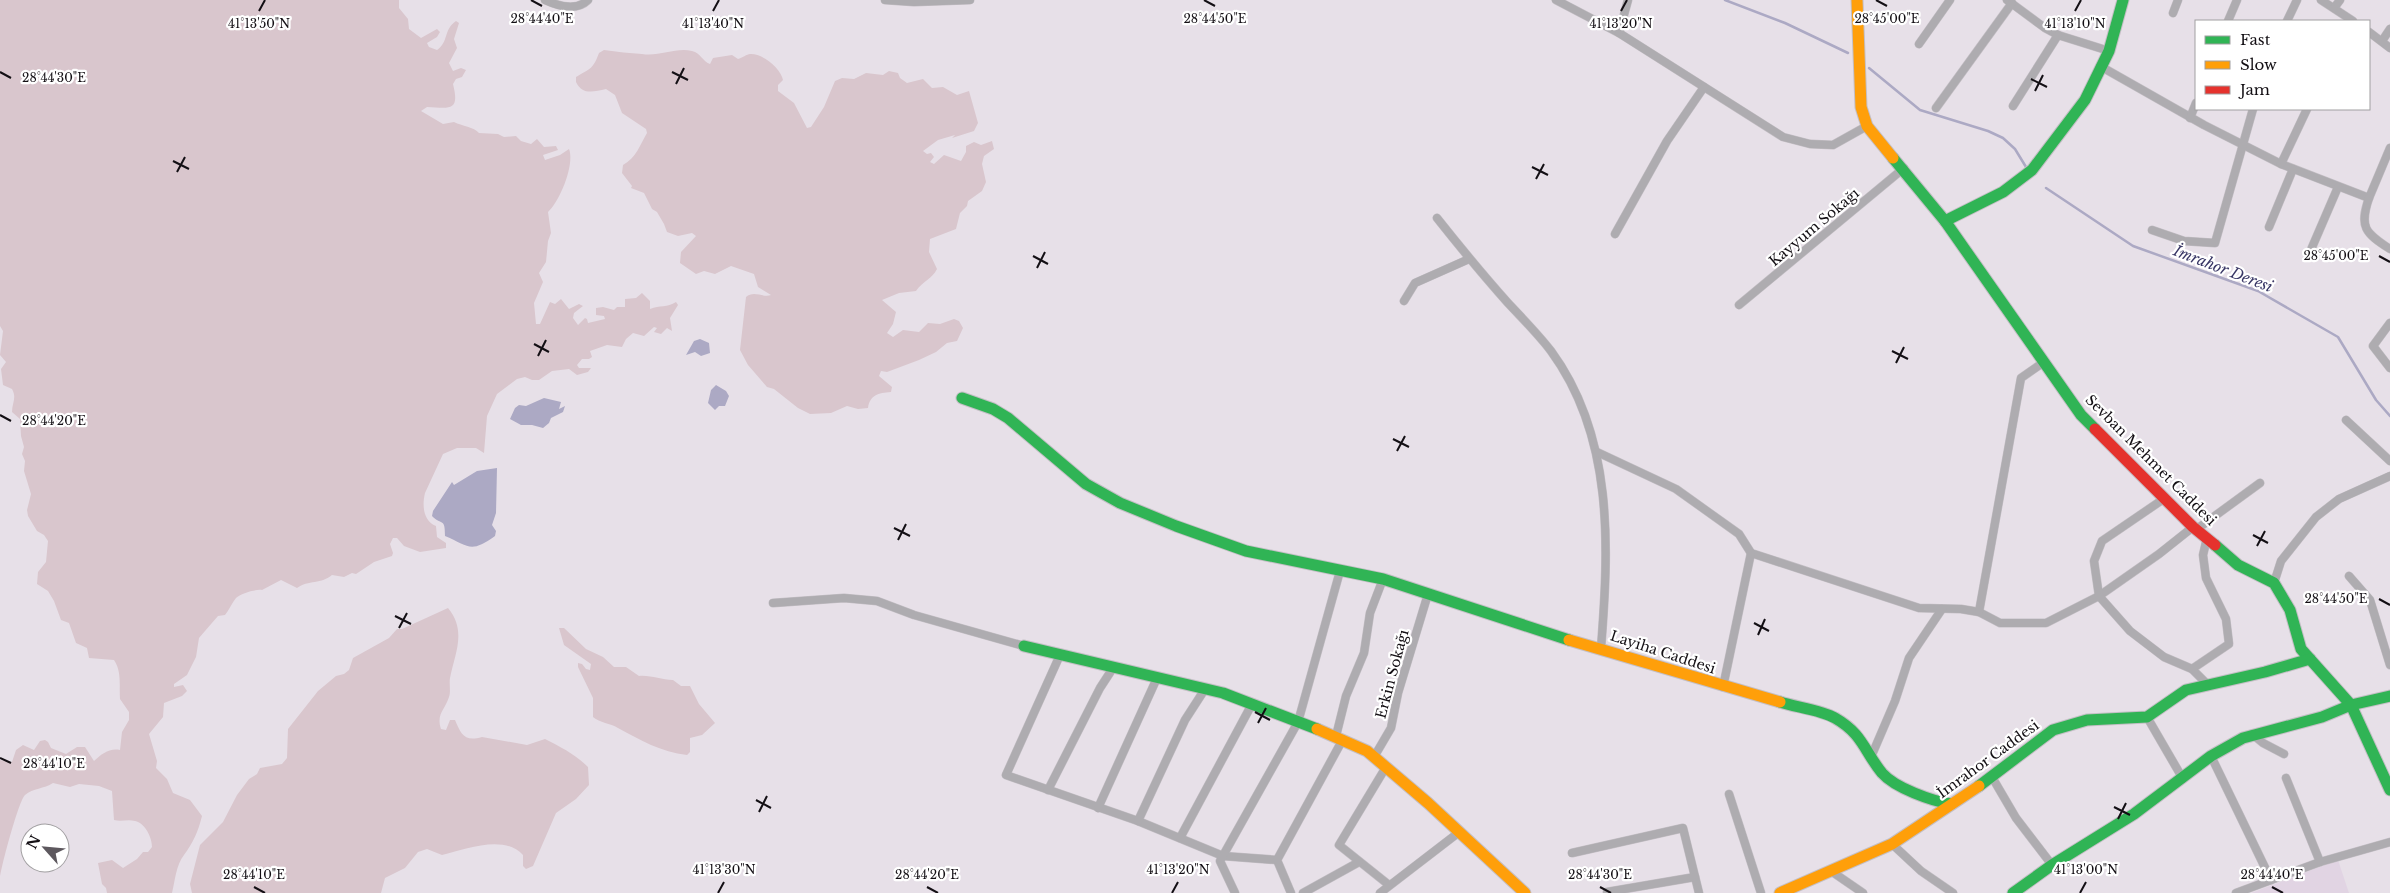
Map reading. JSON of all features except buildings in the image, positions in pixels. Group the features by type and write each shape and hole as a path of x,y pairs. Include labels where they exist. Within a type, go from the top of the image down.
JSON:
{"street":[{"path":"545,0 558,6 571,8 579,6 588,0"},
{"path":"885,0 914,2 970,0"},
{"path":"1556,0 1619,33 1783,137 1810,144 1833,145 1867,126"},
{"path":"1619,33 1628,0"},
{"name":"Sevban Mehmet Caddesi","path":"1857,0 1861,107 1867,126 1904,168 1945,221 2081,414 2195,528 2238,565 2274,583"},
{"path":"1919,44 1950,0"},
{"path":"2173,13 2178,0"},
{"path":"2228,20 2237,0"},
{"path":"2288,20 2298,0"},
{"path":"2321,0 2350,20"},
{"path":"2334,8 2340,0"},
{"path":"1945,221 2003,192 2032,170 2084,100 2109,51 2122,1"},
{"path":"1936,108 2010,2 2046,28 2058,34 2109,51"},
{"path":"2382,42 2390,29"},
{"path":"2370,33 2390,48"},
{"path":"2013,106 2058,34"},
{"path":"2100,66 2190,118 2281,164 2369,198"},
{"path":"1615,234 1667,141 1704,87"},
{"path":"2190,118 2195,106"},
{"path":"2152,230 2184,241 2215,243 2253,110"},
{"path":"2281,164 2307,110"},
{"path":"2390,148 2363,216 2368,232 2390,249"},
{"name":"Kayyum Sokağı","path":"1739,305 1904,168"},
{"path":"2269,227 2293,169"},
{"path":"2310,252 2338,187"},
{"path":"1437,218 1469,259 1550,350 1576,389 1597,452 1606,522 1606,585 1601,648"},
{"path":"1404,301 1415,283 1469,259"},
{"path":"2390,323 2373,346 2390,368"},
{"path":"1979,612 2021,378 2044,362"},
{"name":"Layiha Caddesi","path":"962,398 993,409 1008,418 1086,484 1120,503 1246,551 1383,579 1723,687 1834,717 1859,736 1883,774 1910,791 1933,801 1951,804"},
{"path":"2346,420 2390,461"},
{"path":"1597,452 1676,489 1739,534 1751,553 1919,608 1961,609 1979,612 2000,623 2046,623 2099,596 2260,483"},
{"path":"2390,476 2339,499 2316,517 2280,561 2274,583 2290,610 2301,649 2351,705 2390,790"},
{"path":"2164,498 2102,541 2094,561 2099,596 2130,631 2164,657 2192,670 2207,684"},
{"path":"2192,670 2229,644 2226,619 2206,578 2203,555 2207,538"},
{"path":"1723,687 1751,553"},
{"path":"1235,893 1220,861 1298,722 1340,571"},
{"path":"2349,576 2370,600 2390,665"},
{"path":"1277,860 1340,738 1346,696 1364,653 1370,613 1383,579"},
{"name":"Erkin Sokağı","path":"1374,757 1391,728 1398,694 1428,594"},
{"path":"773,603 844,598 877,600 914,615 1024,646 1205,689 1252,704 1340,738 1367,751 1525,893"},
{"path":"1872,757 1895,701 1909,658 1942,608"},
{"path":"1060,655 1006,775 1138,821 1223,856 1277,860"},
{"path":"2183,780 2147,717 2186,690 2265,672 2310,659"},
{"path":"1048,790 1100,688 1113,668"},
{"path":"1098,808 1157,678"},
{"path":"1138,821 1185,720 1205,689"},
{"path":"2012,893 2052,865 2134,814 2183,780 2211,756 2252,734 2322,717 2351,705 2390,696"},
{"path":"1180,838 1252,704"},
{"name":"İmrahor Caddesi","path":"1786,892 1892,844 1992,777 2053,730 2087,720 2147,717"},
{"path":"2252,734 2263,743 2284,754"},
{"path":"2211,756 2271,880"},
{"path":"1386,767 1339,845 1389,885"},
{"path":"1992,777 2016,818 2052,865"},
{"path":"2286,778 2320,862"},
{"path":"1729,794 1761,893"},
{"path":"1572,853 1683,828 1699,893"},
{"path":"1380,893 1458,833"},
{"path":"2236,893 2320,862 2390,842"},
{"path":"1892,844 1920,871 1953,893"},
{"path":"1277,860 1291,893"},
{"path":"1303,893 1359,862"},
{"path":"1831,871 1863,893"},
{"path":"1607,892 1695,877"}],"shaded area":[{"path":"0,0 399,0 399,8 408,19 409,29 421,38 437,29 440,32 437,37 427,43 429,47 437,50 441,47 449,28 456,21 459,23 454,39 457,48 449,63 453,71 461,68 466,70 462,77 456,79 453,84 455,93 454,104 447,108 427,107 421,111 443,124 454,122 479,133 498,134 504,137 516,136 521,141 531,144 537,139 544,147 556,146 558,150 543,155 545,160 560,155 569,149 570,164 562,191 548,212 551,233 548,241 546,262 539,273 543,282 534,303 536,324 540,324 550,302 555,304 561,299 569,309 579,304 583,306 574,313 573,318 578,325 585,318 588,323 605,319 604,316 596,315 596,308 603,307 614,310 617,307 625,307 625,299 636,298 642,293 650,301 650,309 676,302 678,305 670,318 672,331 667,328 661,334 654,332 657,328 654,327 644,336 633,333 626,339 622,347 607,345 590,351 592,357 582,359 577,365 579,368 591,368 588,372 577,375 569,369 552,371 539,380 525,377 517,379 497,394 487,416 484,453 476,448 457,448 443,454 425,493 424,512 428,520 436,526 437,537 446,543 446,548 420,552 404,546 397,538 393,538 390,544 392,556 374,562 356,574 352,573 344,577 332,575 324,580 297,588 281,580 262,590 241,594 236,598 225,615 218,616 205,631 199,638 196,657 187,675 174,684 174,687 183,685 187,691 182,696 164,703 163,717 149,734 157,761 156,768 167,779 173,793 190,800 202,816 195,837 179,863 172,893 107,893 106,888 102,884 98,863 112,860 123,868 137,859 143,852 148,852 152,847 151,839 145,827 139,822 114,820 112,791 99,786 79,784 70,787 53,783 25,795 15,821 0,878 0,760 12,762 16,750 23,745 34,750 40,741 45,740 51,748 66,754 77,747 85,747 94,761 109,751 120,750 122,732 129,720 129,712 120,699 119,674 114,660 89,658 87,648 76,643 69,623 61,620 48,591 37,584 38,572 46,562 48,541 44,535 37,531 28,516 27,510 31,494 24,471 25,461 22,454 24,447 20,419 12,412 14,398 12,389 3,385 1,369 6,362 0,355 3,331 0,326"},
{"path":"604,50 648,55 686,50 695,52 710,64 713,58 732,55 738,59 755,54 770,62 779,71 783,80 778,85 778,91 794,103 807,128 811,127 824,107 835,81 842,78 854,79 866,73 883,75 889,71 898,73 900,78 907,83 923,79 932,88 943,87 957,95 969,91 978,123 974,131 938,140 923,151 927,154 931,153 934,157 930,162 934,164 944,155 961,161 966,152 966,146 974,142 981,145 992,141 994,149 984,156 982,164 986,182 982,191 968,201 967,206 960,213 956,229 930,239 929,252 937,269 933,275 916,291 899,293 882,300 896,312 893,324 887,333 893,337 903,330 919,332 928,323 940,324 954,319 959,321 963,328 957,341 947,343 936,352 919,360 887,372 881,371 879,376 892,387 891,392 873,397 868,408 858,409 847,406 831,413 810,414 798,408 774,389 767,387 748,365 740,350 746,297 752,294 771,295 758,287 754,274 731,266 715,274 704,271 696,274 680,263 681,252 696,236 692,233 678,236 667,232 657,212 652,209 644,193 631,188 632,186 622,173 623,165 637,151 647,133 646,129 622,113 615,95 606,89 592,92 585,91 576,82 576,77 591,68 599,53"},
{"path":"700,339 709,343 710,353 701,356 695,352 686,355 694,341"},
{"path":"716,385 726,391 729,396 725,406 719,406 715,410 708,403 711,390"},
{"path":"544,398 561,402 559,409 565,406 563,412 551,418 549,423 543,428 521,425 510,419 515,408 519,405 526,406"},
{"path":"497,468 496,513 492,525 496,531 495,536 475,547 465,545 445,536 444,524 432,516 433,511 452,482 454,485 477,471"},
{"path":"448,608 457,625 458,642 450,678 450,695 440,716 441,729 446,730 450,720 455,720 461,733 467,738 482,737 527,745 545,739 573,755 588,767 589,785 576,799 556,813 533,866 526,869 523,866 523,855 506,845 484,845 442,855 427,849 418,852 405,868 385,878 381,893 192,893 190,884 200,845 223,822 237,795 249,779 257,774 260,768 282,764 287,758 288,729 318,691 336,676 344,674 349,670 353,658 389,638 397,629 402,629"},
{"path":"559,628 564,628 586,649 603,657 614,667 626,667 639,676 673,680 681,686 690,686 699,704 715,723 702,735 690,738 690,752 687,755 660,748 596,719 593,717 593,698 578,667 578,663 590,670 591,664 564,645"},
{"path":"2338,860 2349,893 2251,893"}],"waterway":[{"name":"İmrahor Deresi","path":"1725,0 1785,23 1848,53"},
{"name":"İmrahor Deresi","path":"1869,68 1920,110 1988,131 2003,138 2015,149 2026,167"},
{"name":"İmrahor Deresi","path":"2046,188 2133,246 2258,291 2338,337 2376,400 2390,416"}],"traffic: fast":[{"path":"1945,221 2003,192 2032,170 2085,100 2109,51 2123,0"},
{"path":"1893,158 1945,221 2081,415 2095,429"},
{"path":"962,398 993,409 1008,418 1086,484 1120,503 1176,526 1246,551 1383,579 1569,640"},
{"path":"2215,545 2238,565 2274,583 2290,610 2301,649 2351,705 2390,790"},
{"path":"1024,646 1223,693 1317,729"},
{"path":"1979,786 2053,730 2087,720 2147,717 2186,690 2265,672 2310,659"},
{"path":"2013,893 2052,865 2134,814 2211,756 2243,738 2322,717 2351,705 2390,696"},
{"path":"1780,702 1830,715 1852,730 1888,779 1914,793 1951,804"}],"traffic: slow":[{"path":"1857,0 1861,107 1867,126 1893,158"},
{"path":"1569,640 1780,702"},
{"path":"1317,729 1367,751 1428,803 1525,893"},
{"path":"1780,893 1892,844 1979,786"}],"traffic: jam":[{"path":"2095,429 2193,527 2215,545"}]}
